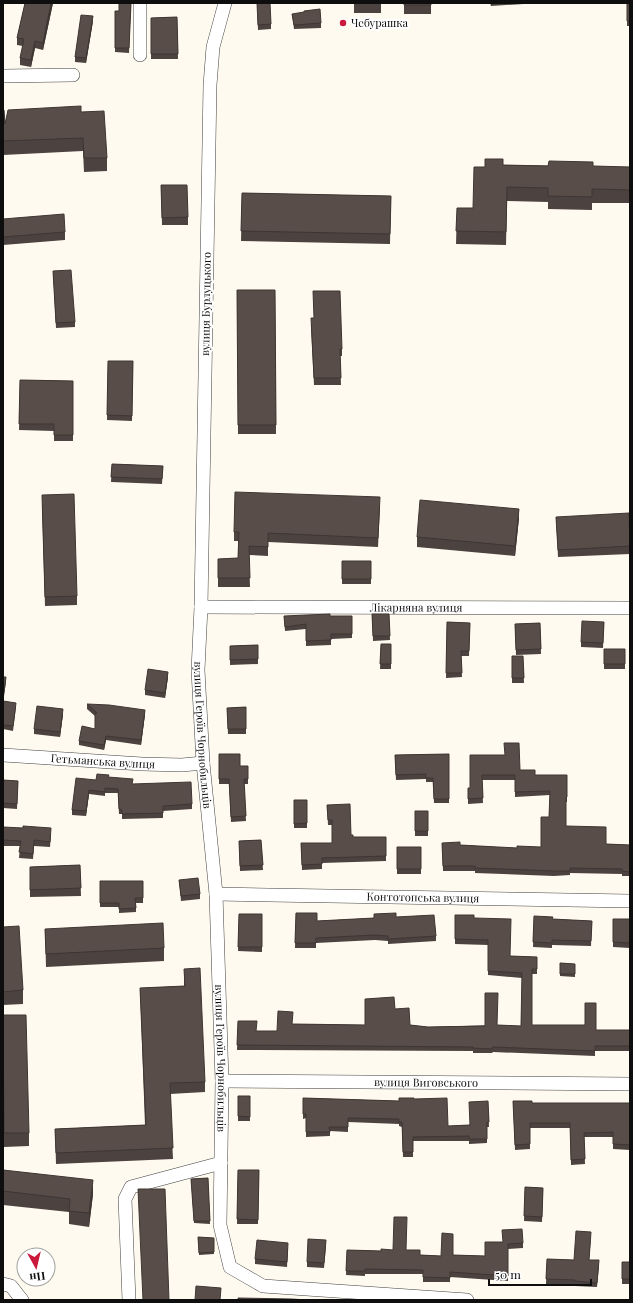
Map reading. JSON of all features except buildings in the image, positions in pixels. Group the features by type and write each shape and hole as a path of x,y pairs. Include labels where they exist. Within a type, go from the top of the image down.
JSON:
{"street":[{"path":"140,3 140,55"},
{"name":"вулиця Бурлуцького","path":"201,607 210,85 213,47 225,3"},
{"path":"3,76 74,75"},
{"name":"Лікарняна вулиця","path":"201,607 630,608"},
{"name":"вулиця Героїв Чорнобильців","path":"201,607 198,670 204,763 216,894 222,1081 220,1225 230,1267 263,1286 329,1295 467,1300"},
{"name":"Гетьманська вулиця","path":"3,755 142,764 182,765 204,763"},
{"name":"Контотопська вулиця","path":"216,894 630,901"},
{"name":"вулиця Виговського","path":"222,1081 630,1084"},
{"path":"129,1300 125,1199 131,1187 221,1163"},
{"path":"3,1284 11,1286 22,1300"}],"place":[{"name":"Чебурашка","path":"343,23"}]}
